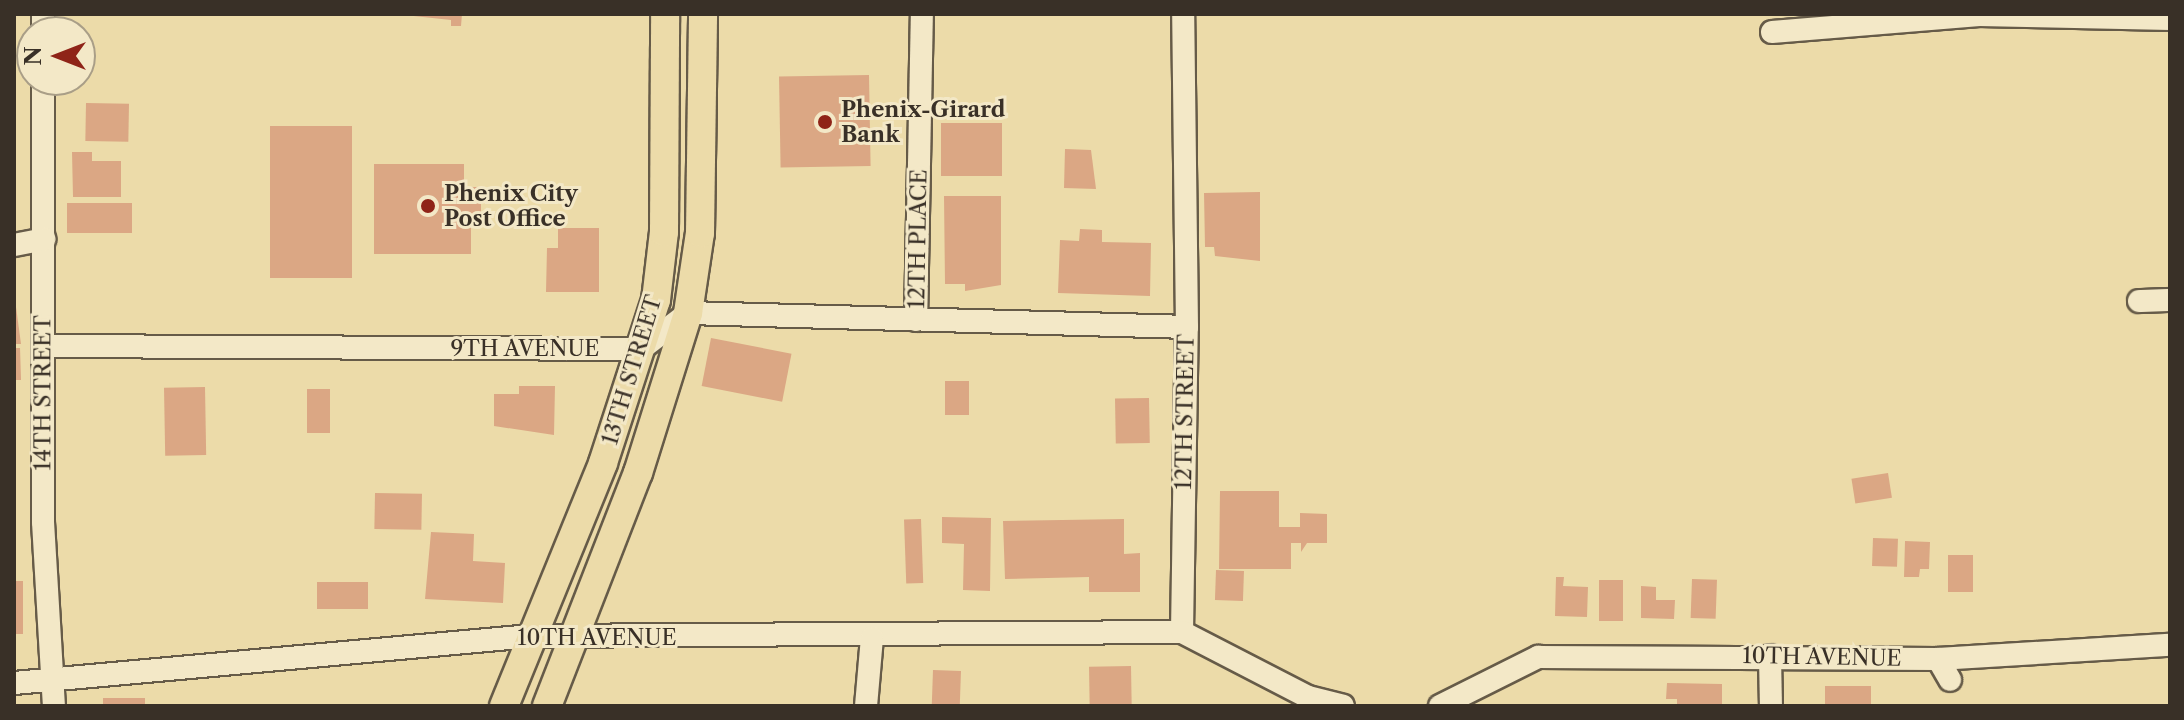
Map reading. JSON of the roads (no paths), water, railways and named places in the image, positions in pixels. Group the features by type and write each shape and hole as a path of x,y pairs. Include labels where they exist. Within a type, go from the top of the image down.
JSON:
{"main road":[{"name":"13TH STREET","path":"504,706 603,463 656,300 664,232 665,14"},
{"name":"13TH STREET","path":"547,706 638,473 688,313 700,233 703,14"}],"street":[{"name":"12TH PLACE","path":"916,320 922,14"},
{"name":"12TH STREET","path":"1182,632 1187,327 1183,14"},
{"path":"1772,32 1979,15 2170,19"},
{"name":"14TH STREET","path":"43,96 43,522 54,706"},
{"path":"14,245 44,239"},
{"path":"2139,301 2170,300"},
{"path":"641,349 688,313 1187,327"},
{"name":"9TH AVENUE","path":"43,346 641,349"},
{"path":"1182,632 1308,697 1343,706"},
{"name":"10TH AVENUE","path":"14,683 531,636 872,638 1182,632"},
{"path":"866,706 872,638"},
{"name":"10TH AVENUE","path":"1483,697 1499,671 1538,657 1938,659 2170,645"},
{"path":"1770,656 1771,706"},
{"path":"1938,659 1950,680"},
{"path":"1440,706 1483,697"}],"place":[{"name":"Phenix-Girard Bank","path":"825,122"},
{"name":"Phenix City Post Office","path":"428,206"}]}
